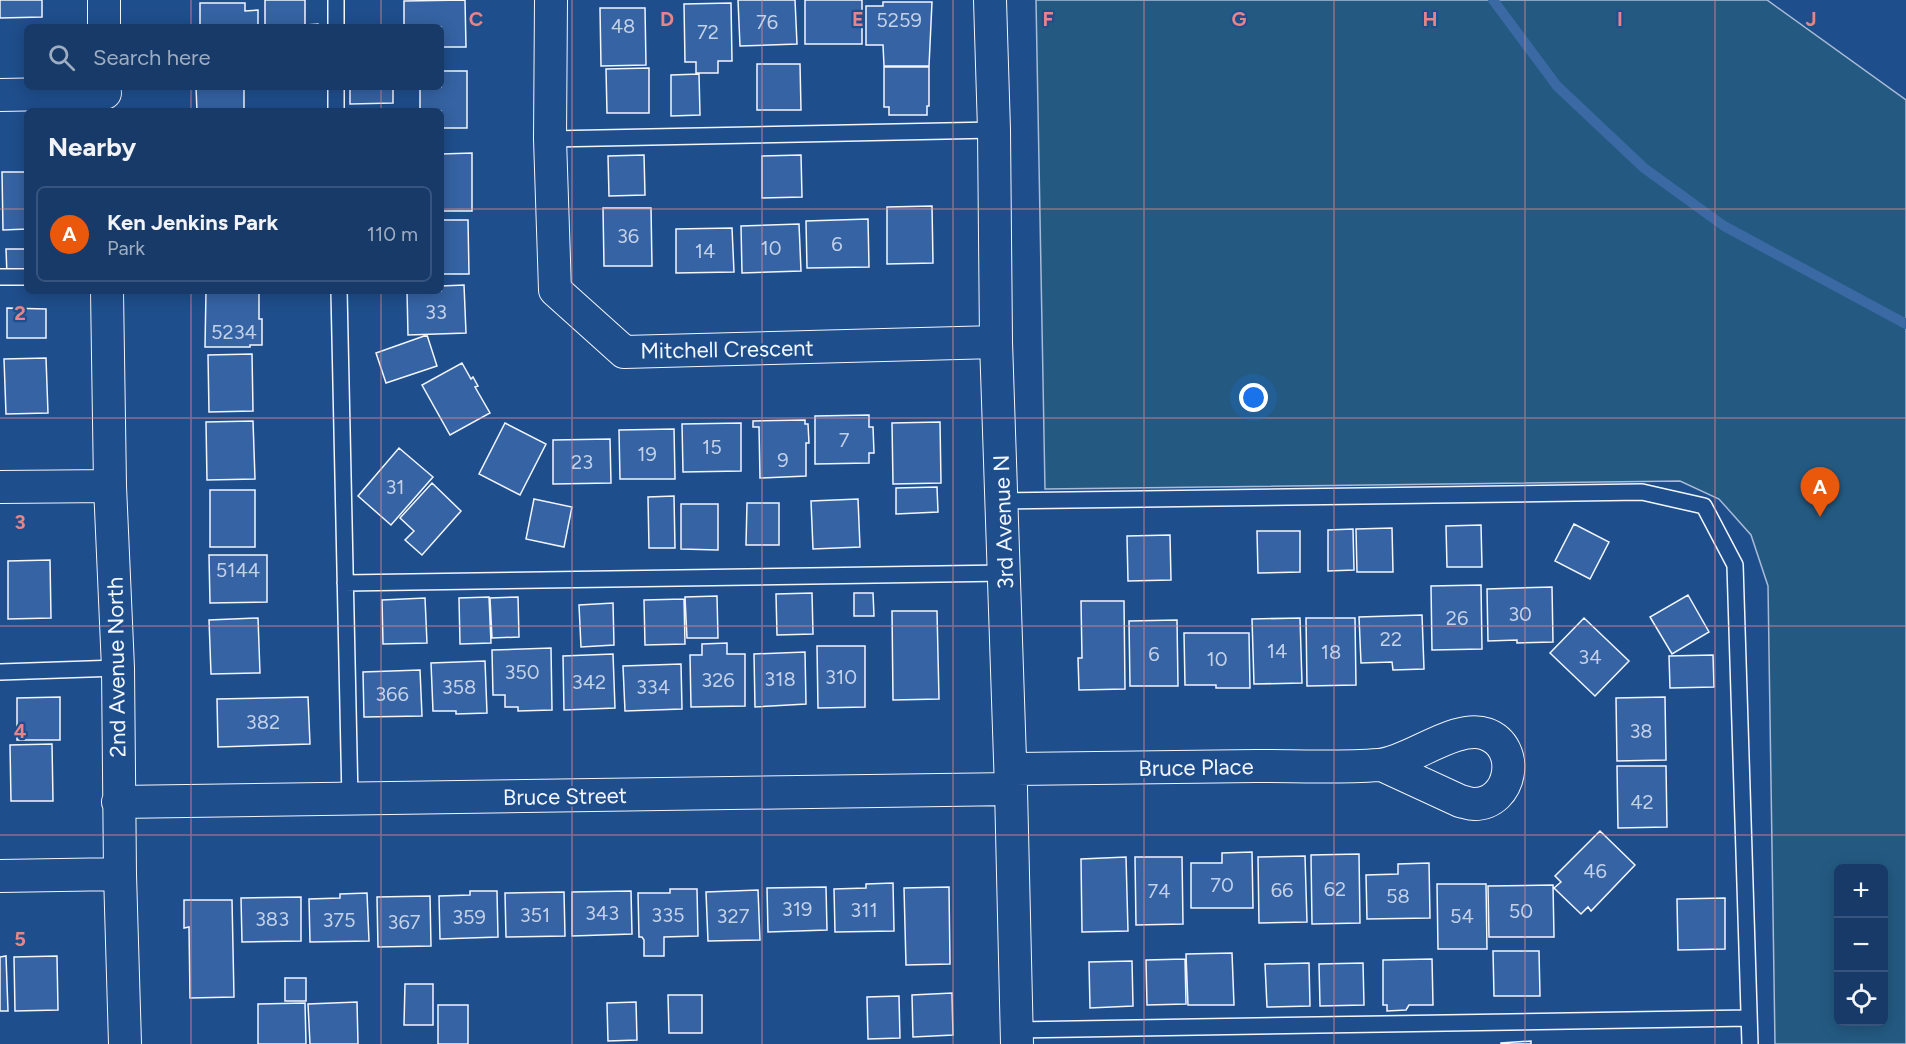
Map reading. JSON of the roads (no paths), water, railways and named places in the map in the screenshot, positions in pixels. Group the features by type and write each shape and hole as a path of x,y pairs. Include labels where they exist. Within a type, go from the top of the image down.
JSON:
{"street":[{"path":"104,0 104,24"},
{"name":"Mitchell Crescent","path":"550,0 550,139 555,290 624,352 996,342"},
{"name":"3rd Avenue N","path":"990,0 996,342 1011,779 1016,1037"},
{"path":"0,94 105,97"},
{"name":"2nd Avenue North","path":"107,294 110,486 118,668 118,802 125,1044"},
{"path":"0,487 110,486"},
{"name":"Bruce Place","path":"1011,779 1382,765"},
{"name":"Bruce Street","path":"118,802 350,800 1011,779"},
{"path":"0,876 120,874"}],"lane":[{"path":"336,0 336,24"},
{"path":"336,90 336,108"},
{"path":"550,139 994,130"},
{"path":"0,277 24,277"},
{"path":"339,294 350,800"},
{"path":"1002,501 1642,492 1704,506 1735,565 1750,1044"},
{"path":"345,583 1005,573"},
{"path":"0,672 118,668"},
{"path":"1016,1037 1749,1018"}],"waterway":[{"path":"1493,0 1557,86 1644,168 1724,226 1906,324"}],"place":[{"name":"Ken Jenkins Park","path":"1820,517"}]}
